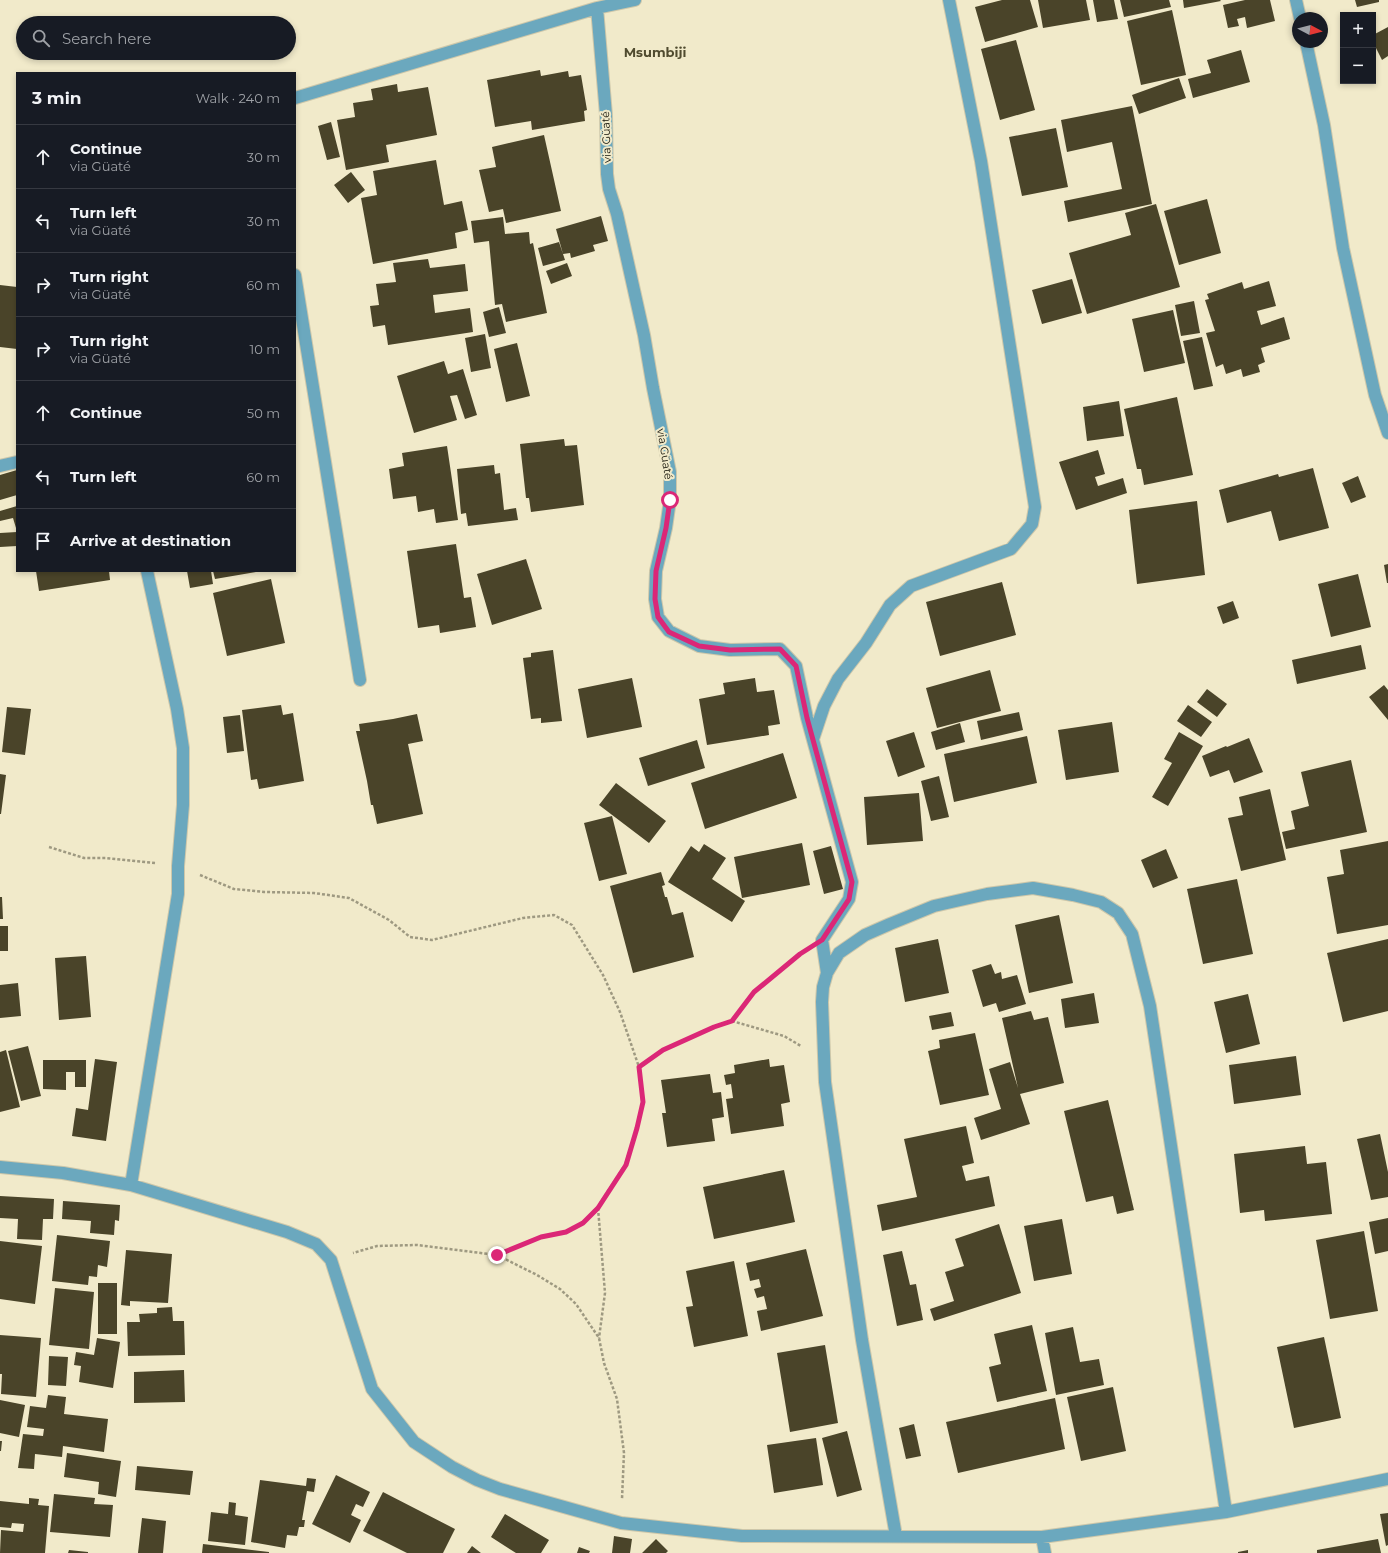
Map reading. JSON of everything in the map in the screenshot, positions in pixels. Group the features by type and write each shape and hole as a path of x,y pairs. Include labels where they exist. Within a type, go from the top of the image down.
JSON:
{"street":[{"path":"296,98 597,8 635,0"},
{"path":"813,739 824,706 838,679 866,643 890,605 911,586 1011,549 1032,524 1036,507 981,162 949,0"},
{"path":"1296,0 1299,12"},
{"name":"via Güaté","path":"597,8 605,108 608,181 643,327 653,388 670,472 670,500 666,528 656,571 655,599 658,617 669,632 699,646 730,650 780,649 796,666 813,739 852,882 849,899 822,940"},
{"path":"1307,48 1324,125 1343,248 1375,395 1388,433"},
{"path":"296,281 360,680"},
{"path":"0,466 16,462"},
{"path":"131,1185 178,894 178,866 183,805 183,748 177,710 147,572"},
{"path":"896,1536 861,1332 825,1082 822,1002 823,987 827,973 839,953 865,936 934,906 987,894 1033,888 1073,894 1101,902 1118,913 1132,934 1150,1006 1226,1512"},
{"path":"822,940 827,973"},
{"path":"0,1167 63,1173 131,1185 287,1232 316,1244 331,1260 372,1388 414,1442 452,1467 477,1480 500,1489 621,1524 742,1536 1042,1537 1226,1512 1388,1479"},
{"path":"1042,1537 1045,1553"}],"path":[{"path":"49,847 84,858 106,858 178,866 234,889 264,892 314,893 349,898 389,920 410,937 432,940 523,918 554,915 572,925 603,975 620,1012 639,1067 643,1102 626,1165 598,1208 583,1223 566,1232 541,1237 497,1255"},
{"path":"639,1067 663,1050 714,1027 732,1021 754,992 800,954 822,940"},
{"path":"732,1021 784,1036 824,1059"},
{"path":"598,1208 604,1293 600,1338 604,1363 617,1399 624,1453 621,1524"},
{"path":"331,1260 377,1246 417,1244 497,1255 537,1275 560,1289 576,1304 600,1338"}],"building":[{"path":"1002,0 1030,0 1038,27 985,42 975,7"},
{"path":"1038,0 1086,0 1090,20 1043,28"},
{"path":"1093,0 1114,0 1118,19 1097,22"},
{"path":"1120,0 1169,0 1171,7 1124,17"},
{"path":"1183,0 1220,0 1221,1 1184,8"},
{"path":"1245,0 1270,0 1275,21 1247,28 1245,17 1237,19 1239,26 1228,28 1223,5"},
{"path":"1355,0 1379,0 1379,2 1357,7"},
{"path":"1172,10 1186,75 1141,85 1127,21"},
{"path":"1388,27 1388,56 1382,60 1376,48 1376,33"},
{"path":"1016,40 1035,110 1000,120 981,49"},
{"path":"1241,50 1250,82 1193,98 1188,79 1211,73 1207,60"},
{"path":"540,70 541,76 568,71 569,77 581,75 587,110 584,111 585,121 532,130 531,121 495,127 487,80"},
{"path":"1179,78 1186,98 1139,114 1132,95"},
{"path":"397,84 398,92 428,87 437,135 386,145 389,162 346,170 337,120 355,117 353,103 373,100 371,89"},
{"path":"1132,106 1152,204 1068,222 1064,201 1122,189 1112,142 1067,152 1061,120"},
{"path":"331,122 340,157 327,160 318,126"},
{"path":"1056,128 1068,187 1022,196 1009,137"},
{"path":"544,135 561,211 506,223 503,209 489,212 479,170 496,167 492,147"},
{"path":"436,160 444,205 462,201 468,230 455,233 457,248 373,264 361,198 377,195 373,171"},
{"path":"351,172 365,190 348,203 334,185"},
{"path":"1207,199 1221,253 1179,265 1164,211"},
{"path":"1156,204 1180,287 1087,314 1069,253 1131,235 1125,213"},
{"path":"601,216 608,241 593,245 595,251 571,258 570,253 563,254 556,229"},
{"path":"503,217 505,234 529,232 530,244 533,243 547,313 506,322 502,304 495,305 489,241 474,243 471,221"},
{"path":"559,242 565,260 543,266 538,248"},
{"path":"428,259 430,268 465,264 468,291 433,295 435,313 470,308 473,332 388,345 385,325 373,327 370,306 379,305 376,284 396,282 393,263"},
{"path":"567,263 572,276 551,284 546,271"},
{"path":"1072,279 1082,313 1042,324 1032,290"},
{"path":"1269,281 1276,306 1257,311 1261,325 1284,317 1290,339 1261,348 1265,362 1258,365 1260,372 1243,377 1241,369 1226,374 1223,364 1216,367 1206,333 1215,331 1205,300 1209,299 1207,294 1242,282 1244,289"},
{"path":"0,285 16,287 16,349 0,347"},
{"path":"1194,301 1200,333 1181,336 1175,305"},
{"path":"499,307 506,333 489,337 483,312"},
{"path":"1173,310 1185,363 1144,372 1132,319"},
{"path":"485,334 491,368 471,372 465,338"},
{"path":"1202,337 1213,386 1194,390 1183,341"},
{"path":"517,343 530,396 506,402 494,349"},
{"path":"444,361 448,374 463,369 477,415 465,419 457,395 450,396 457,420 414,433 397,376"},
{"path":"1177,397 1193,475 1144,485 1141,469 1137,469 1124,409"},
{"path":"1119,401 1124,436 1087,441 1083,407"},
{"path":"564,439 565,446 577,445 584,505 531,512 529,498 526,498 520,444"},
{"path":"447,446 458,520 436,523 434,509 418,512 416,496 393,499 389,469 404,466 402,453"},
{"path":"1098,450 1105,474 1095,477 1098,486 1123,478 1127,493 1076,510 1059,462"},
{"path":"494,465 495,474 500,473 504,510 516,508 518,520 468,526 466,513 461,514 457,469"},
{"path":"1313,468 1329,528 1279,541 1271,511 1227,523 1219,490 1278,474 1279,477"},
{"path":"16,470 16,495 0,500 0,475"},
{"path":"1358,476 1366,497 1351,503 1342,483"},
{"path":"1197,501 1205,575 1137,584 1129,510"},
{"path":"16,506 16,528 13,518 0,521 0,511"},
{"path":"16,532 16,546 0,547 0,533"},
{"path":"456,544 464,598 471,597 476,627 440,633 439,625 418,628 407,551"},
{"path":"526,559 542,609 492,625 477,574"},
{"path":"1388,564 1388,583 1387,583 1384,565"},
{"path":"36,572 109,572 110,580 39,591"},
{"path":"187,572 211,572 213,584 190,588"},
{"path":"213,572 256,572 215,579"},
{"path":"1358,574 1371,627 1331,637 1318,584"},
{"path":"271,579 285,643 227,656 213,593"},
{"path":"1002,582 1016,635 940,656 926,602"},
{"path":"1233,601 1239,618 1223,624 1217,607"},
{"path":"1361,645 1366,669 1297,684 1292,660"},
{"path":"553,650 562,721 541,723 541,718 531,719 523,658 531,657 531,653"},
{"path":"990,670 1001,711 937,728 926,688"},
{"path":"632,678 642,727 587,738 578,689"},
{"path":"755,678 757,692 774,690 780,724 768,726 769,735 707,745 699,699 725,694 723,683"},
{"path":"1384,685 1388,690 1388,720 1369,697"},
{"path":"1207,689 1227,704 1217,717 1197,702"},
{"path":"281,705 283,715 293,713 304,781 259,789 257,779 251,780 242,710"},
{"path":"1188,705 1212,722 1201,737 1177,721"},
{"path":"7,707 31,709 25,755 2,752"},
{"path":"1019,712 1023,730 981,740 977,721"},
{"path":"417,714 423,741 408,744 423,814 377,824 373,805 371,805 356,731 360,731 359,724"},
{"path":"240,715 244,751 227,753 223,717"},
{"path":"1112,722 1119,772 1066,780 1058,730"},
{"path":"960,723 965,742 936,750 931,732"},
{"path":"914,732 925,767 898,777 886,741"},
{"path":"1179,732 1203,746 1168,806 1152,797 1172,763 1164,759"},
{"path":"1027,736 1037,783 954,802 944,754"},
{"path":"1249,738 1263,772 1234,783 1229,770 1210,777 1202,756"},
{"path":"697,740 705,768 648,786 639,758"},
{"path":"783,753 797,798 705,829 691,783"},
{"path":"1351,760 1367,832 1286,849 1282,832 1295,829 1291,811 1309,806 1301,772"},
{"path":"0,774 6,775 1,814 0,814"},
{"path":"939,776 949,817 931,821 921,781"},
{"path":"616,783 666,821 649,843 599,805"},
{"path":"1270,789 1286,860 1241,871 1228,818 1243,815 1239,797"},
{"path":"919,793 923,841 867,845 864,797"},
{"path":"612,816 627,874 599,881 584,823"},
{"path":"1388,841 1388,925 1337,934 1327,877 1344,874 1340,850"},
{"path":"802,843 810,885 742,898 734,857"},
{"path":"704,844 726,858 712,879 745,901 732,922 668,882 691,846 699,852"},
{"path":"831,846 843,889 824,894 813,851"},
{"path":"1166,849 1178,878 1153,888 1141,860"},
{"path":"661,872 665,885 662,886 672,915 683,912 694,957 633,973 610,886"},
{"path":"1237,879 1253,954 1203,964 1187,889"},
{"path":"0,897 2,897 3,919 0,919"},
{"path":"1059,915 1073,983 1029,993 1015,925"},
{"path":"0,926 8,926 8,951 0,951"},
{"path":"938,939 949,993 905,1002 895,948"},
{"path":"1388,939 1388,1011 1343,1022 1327,953"},
{"path":"86,956 91,1017 59,1020 55,958"},
{"path":"991,964 995,974 1001,972 1002,979 1017,975 1026,1004 999,1012 996,1003 983,1007 972,970"},
{"path":"18,983 21,1016 0,1018 0,985"},
{"path":"1094,993 1099,1023 1065,1028 1061,999"},
{"path":"1248,994 1260,1044 1226,1053 1214,1002"},
{"path":"1031,1011 1034,1020 1048,1017 1064,1083 1020,1094 1030,1124 981,1140 974,1118 1001,1109 989,1069 1010,1062 1018,1088 1002,1018"},
{"path":"951,1012 954,1026 932,1030 929,1016"},
{"path":"975,1033 989,1095 940,1105 928,1051 940,1048 939,1040"},
{"path":"28,1046 41,1096 21,1101 8,1051"},
{"path":"6,1050 20,1107 0,1112 0,1052"},
{"path":"1296,1056 1301,1095 1234,1104 1229,1065"},
{"path":"95,1059 117,1062 106,1141 72,1136 76,1108 88,1110"},
{"path":"769,1059 770,1067 784,1065 790,1102 781,1104 784,1126 731,1134 726,1099 733,1098 731,1084 726,1085 724,1075 735,1073 734,1065"},
{"path":"43,1060 86,1060 86,1087 75,1087 75,1072 66,1072 66,1090 43,1089"},
{"path":"710,1074 713,1093 721,1092 724,1117 712,1119 715,1141 667,1147 662,1113 666,1113 661,1080"},
{"path":"1108,1100 1134,1210 1117,1214 1113,1196 1086,1202 1064,1111"},
{"path":"966,1126 974,1163 962,1166 966,1181 989,1176 995,1206 882,1231 877,1205 917,1197 904,1139"},
{"path":"1380,1134 1388,1172 1388,1197 1371,1200 1357,1139"},
{"path":"1305,1146 1307,1164 1326,1162 1332,1214 1265,1221 1264,1210 1240,1213 1234,1154"},
{"path":"784,1170 795,1222 714,1239 703,1187"},
{"path":"0,1196 54,1199 53,1219 43,1219 42,1240 17,1239 18,1219 0,1218"},
{"path":"63,1201 120,1205 119,1221 115,1220 114,1235 90,1233 91,1221 62,1219"},
{"path":"1388,1218 1388,1251 1375,1254 1369,1222"},
{"path":"1062,1219 1072,1274 1034,1281 1024,1226"},
{"path":"999,1224 1021,1293 934,1321 930,1309 954,1301 945,1272 964,1266 955,1239"},
{"path":"1364,1231 1378,1311 1330,1319 1316,1240"},
{"path":"57,1235 110,1241 107,1267 98,1265 97,1277 89,1276 88,1285 52,1281"},
{"path":"0,1241 42,1246 35,1304 0,1299"},
{"path":"806,1249 823,1316 761,1331 757,1311 767,1309 764,1296 757,1298 754,1289 761,1287 759,1279 750,1281 746,1263"},
{"path":"126,1250 172,1254 168,1303 130,1301 130,1306 121,1305"},
{"path":"902,1251 910,1285 916,1284 923,1320 897,1326 883,1255"},
{"path":"734,1261 748,1336 694,1347 686,1307 693,1306 686,1271"},
{"path":"98,1283 117,1283 117,1334 98,1334"},
{"path":"55,1288 94,1292 89,1349 49,1345"},
{"path":"172,1307 173,1321 184,1321 185,1355 128,1356 127,1322 140,1322 139,1314 157,1313 157,1308"},
{"path":"1032,1325 1047,1391 997,1402 989,1367 1001,1364 994,1334"},
{"path":"1073,1327 1080,1362 1099,1359 1104,1385 1056,1395 1045,1333"},
{"path":"0,1335 41,1338 36,1397 1,1394 2,1374 0,1374"},
{"path":"1324,1337 1341,1418 1294,1428 1277,1347"},
{"path":"97,1338 120,1342 113,1388 79,1382 81,1366 74,1365 76,1352 94,1355"},
{"path":"825,1345 838,1423 790,1432 777,1353"},
{"path":"49,1356 68,1357 66,1386 48,1385"},
{"path":"184,1370 185,1402 134,1403 134,1372"},
{"path":"1113,1387 1126,1451 1081,1461 1067,1397"},
{"path":"48,1395 66,1397 64,1414 108,1419 104,1452 63,1446 62,1457 35,1454 34,1469 18,1468 23,1434 43,1436 44,1429 27,1427 30,1406 46,1408"},
{"path":"1055,1398 1065,1449 958,1473 946,1422"},
{"path":"0,1400 25,1405 19,1437 0,1433"},
{"path":"914,1424 921,1456 906,1459 899,1428"},
{"path":"847,1431 862,1490 837,1497 822,1438"},
{"path":"816,1438 823,1485 774,1493 767,1445"},
{"path":"0,1441 2,1441 1,1451 0,1451"},
{"path":"67,1453 121,1461 116,1497 98,1494 99,1482 64,1477"},
{"path":"137,1466 193,1471 190,1495 135,1490"},
{"path":"336,1475 370,1492 363,1507 356,1504 351,1515 361,1520 350,1543 312,1524"},
{"path":"307,1478 316,1479 314,1492 307,1491 302,1520 305,1520 304,1527 299,1527 297,1536 287,1535 285,1548 251,1542 260,1480 306,1486"},
{"path":"383,1492 455,1529 443,1553 407,1553 363,1531"},
{"path":"54,1494 95,1498 94,1504 113,1505 110,1537 50,1532"},
{"path":"29,1498 39,1499 38,1505 49,1506 45,1553 0,1553 1,1530 23,1532 24,1524 12,1523 11,1528 0,1527 0,1501 29,1504"},
{"path":"229,1502 236,1503 235,1515 248,1517 245,1545 208,1541 211,1512 228,1514"},
{"path":"1388,1513 1388,1545 1386,1546 1380,1514"},
{"path":"505,1514 549,1540 541,1553 516,1553 491,1537"},
{"path":"142,1518 166,1521 163,1553 138,1553"},
{"path":"614,1536 632,1539 630,1553 612,1553"},
{"path":"656,1539 668,1551 666,1553 642,1553"},
{"path":"1378,1539 1381,1553 1317,1553 1317,1550"},
{"path":"203,1544 269,1552 269,1553 202,1553"},
{"path":"472,1546 481,1553 467,1553"},
{"path":"579,1547 590,1551 589,1553 577,1553"},
{"path":"69,1550 88,1552 88,1553 68,1553"},
{"path":"1248,1550 1248,1553 1238,1553 1238,1552"}],"district":[{"name":"Msumbiji","path":"655,52"}],"route":[{"path":"497,1255 541,1237 566,1232 583,1223 598,1208 626,1165 637,1128 643,1102 639,1067 663,1050 714,1027 732,1021 754,992 800,954 822,940 849,899 852,882 807,718 796,666 780,649 761,648 730,650 699,646 669,632 658,617 655,599 656,571 666,528 670,500"}]}
